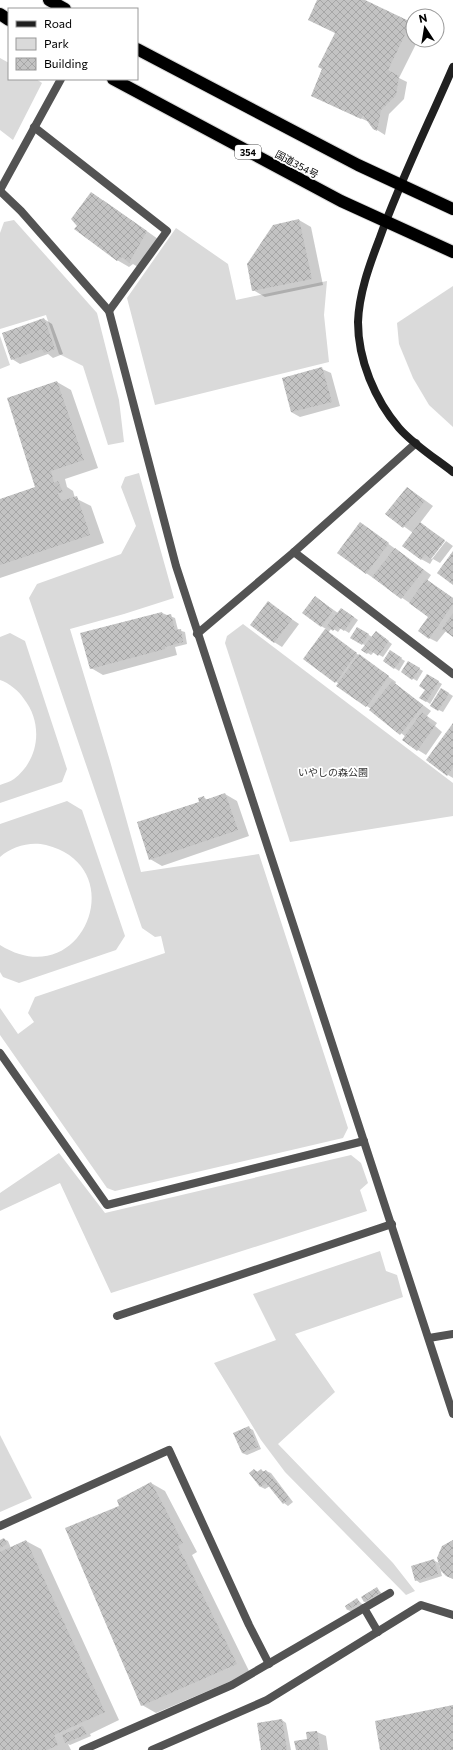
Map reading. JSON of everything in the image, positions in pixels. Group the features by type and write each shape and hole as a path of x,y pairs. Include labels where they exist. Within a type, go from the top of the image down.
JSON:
{"highway":[{"path":"49,0 63,8"},
{"path":"138,50 358,165 453,209"},
{"name":"国道354号","path":"115,80 341,201 453,252"}],"street":[{"path":"453,67 401,185 367,272 358,322 360,344 366,370 376,392 399,428 453,472"},
{"path":"60,80 0,190 21,211 109,311 176,566 197,634 392,1224 453,1414"},
{"path":"34,127 166,231 109,311"},
{"path":"197,634 294,552 416,443"},
{"path":"294,552 453,674"},
{"path":"0,1053 106,1204 364,1141"},
{"path":"117,1316 392,1224"},
{"path":"429,1338 453,1334"},
{"path":"0,1526 169,1450 249,1625 269,1664"},
{"path":"83,1750 232,1684 390,1593"},
{"path":"152,1750 267,1700 421,1605 453,1615"},
{"path":"364,1608 378,1632"}],"green space":[{"path":"0,58 8,62 8,80 38,80 42,83 13,140 0,130"},
{"path":"14,220 97,313 119,400 124,442 108,445 83,366 59,354 46,315 0,329 0,233 4,222"},
{"path":"176,228 228,264 236,300 327,281 324,315 329,362 155,405 127,298"},
{"path":"453,286 453,427 429,405 413,378 399,344 397,323"},
{"path":"0,336 10,365 0,369"},
{"path":"139,473 174,598 70,629 110,761 141,872 259,854 348,1128 343,1138 115,1191 107,1188 0,1035 0,1008 18,1034 34,1022 28,1013 35,997 165,953 161,936 155,937 142,928 29,598 37,584 121,554 136,526 121,487 125,477"},
{"name":"いやしの森公園","path":"243,624 453,783 453,816 290,842 225,643 227,636"},
{"path":"10,633 25,641 67,769 62,782 0,803 0,785 12,780 23,771 34,751 36,740 34,719 30,709 17,690 0,680 0,637"},
{"path":"67,801 82,810 125,936 116,950 19,983 3,977 0,972 0,945 29,956 54,954 74,942 87,922 92,900 87,877 73,858 46,845 22,845 10,850 0,857 0,824"},
{"path":"59,1153 105,1213 351,1155 361,1163 368,1183 360,1190 367,1211 111,1293 60,1183 0,1211 0,1193"},
{"path":"380,1251 386,1271 397,1275 403,1297 295,1334 335,1392 278,1444 393,1563 415,1591 406,1595 285,1472 261,1440 214,1363 276,1340 253,1294"},
{"path":"0,1435 32,1498 0,1512"}],"building":[{"path":"317,0 365,0 405,19 405,35 388,70 399,76 396,95 381,110 377,131 373,129 363,115 361,119 311,96 322,69 318,67 335,33 308,20"},
{"path":"91,192 147,231 129,263 122,257 117,261 74,229 77,226 71,219"},
{"path":"299,219 312,279 252,291 247,264 273,225"},
{"path":"44,318 55,349 44,353 42,349 11,360 2,333"},
{"path":"322,367 332,402 291,412 282,378"},
{"path":"57,381 84,460 51,471 54,483 58,481 63,492 58,493 61,501 77,496 90,535 0,565 0,499 35,487 7,398"},
{"path":"407,487 425,501 403,528 385,514"},
{"path":"360,522 389,543 366,574 337,553"},
{"path":"420,522 445,541 431,559 425,554 421,560 402,546"},
{"path":"395,548 424,570 401,599 372,577"},
{"path":"453,551 453,585 437,573"},
{"path":"426,579 453,598 453,604 429,639 418,631 428,617 409,603"},
{"path":"315,596 333,610 321,627 302,613"},
{"path":"268,601 292,619 274,643 250,625"},
{"path":"341,608 354,617 344,631 337,626 333,631 327,626"},
{"path":"162,612 163,616 171,614 175,630 181,629 183,642 165,647 165,649 90,669 80,633"},
{"path":"453,613 453,637 442,629"},
{"path":"357,627 369,634 362,645 350,638"},
{"path":"325,629 357,653 335,683 303,659"},
{"path":"376,631 389,641 378,656 370,650 367,654 361,650"},
{"path":"390,650 402,658 394,669 383,661"},
{"path":"359,654 389,676 366,707 336,686"},
{"path":"408,661 420,668 412,680 401,672"},
{"path":"427,674 439,681 426,702 419,698 425,690 419,686"},
{"path":"392,681 423,705 400,735 369,710"},
{"path":"441,688 449,693 438,711 430,706"},
{"path":"422,712 429,718 427,721 435,726 417,751 402,740"},
{"path":"453,723 453,767 447,776 426,760"},
{"path":"225,793 238,830 149,860 137,822 199,802 198,798 204,796 205,800"},
{"path":"249,1426 258,1447 242,1453 233,1433"},
{"path":"254,1469 257,1472 261,1469 263,1472 266,1470 290,1499 283,1504 266,1483 260,1487 249,1473"},
{"path":"151,1482 183,1543 178,1546 237,1664 141,1706 65,1528 119,1506 117,1500"},
{"path":"4,1538 7,1544 0,1548 0,1540"},
{"path":"26,1540 105,1712 54,1735 58,1745 47,1750 0,1750 0,1552"},
{"path":"453,1540 453,1579 446,1576 441,1571 437,1558 442,1546"},
{"path":"434,1559 438,1574 415,1581 411,1566"},
{"path":"377,1587 380,1593 364,1602 361,1597"},
{"path":"357,1598 360,1603 347,1610 345,1606"},
{"path":"453,1705 453,1750 380,1750 375,1721"},
{"path":"282,1719 287,1750 261,1750 257,1723"},
{"path":"83,1726 87,1734 65,1743 62,1735"},
{"path":"317,1731 320,1750 296,1750 294,1741 307,1739 306,1732"}]}
